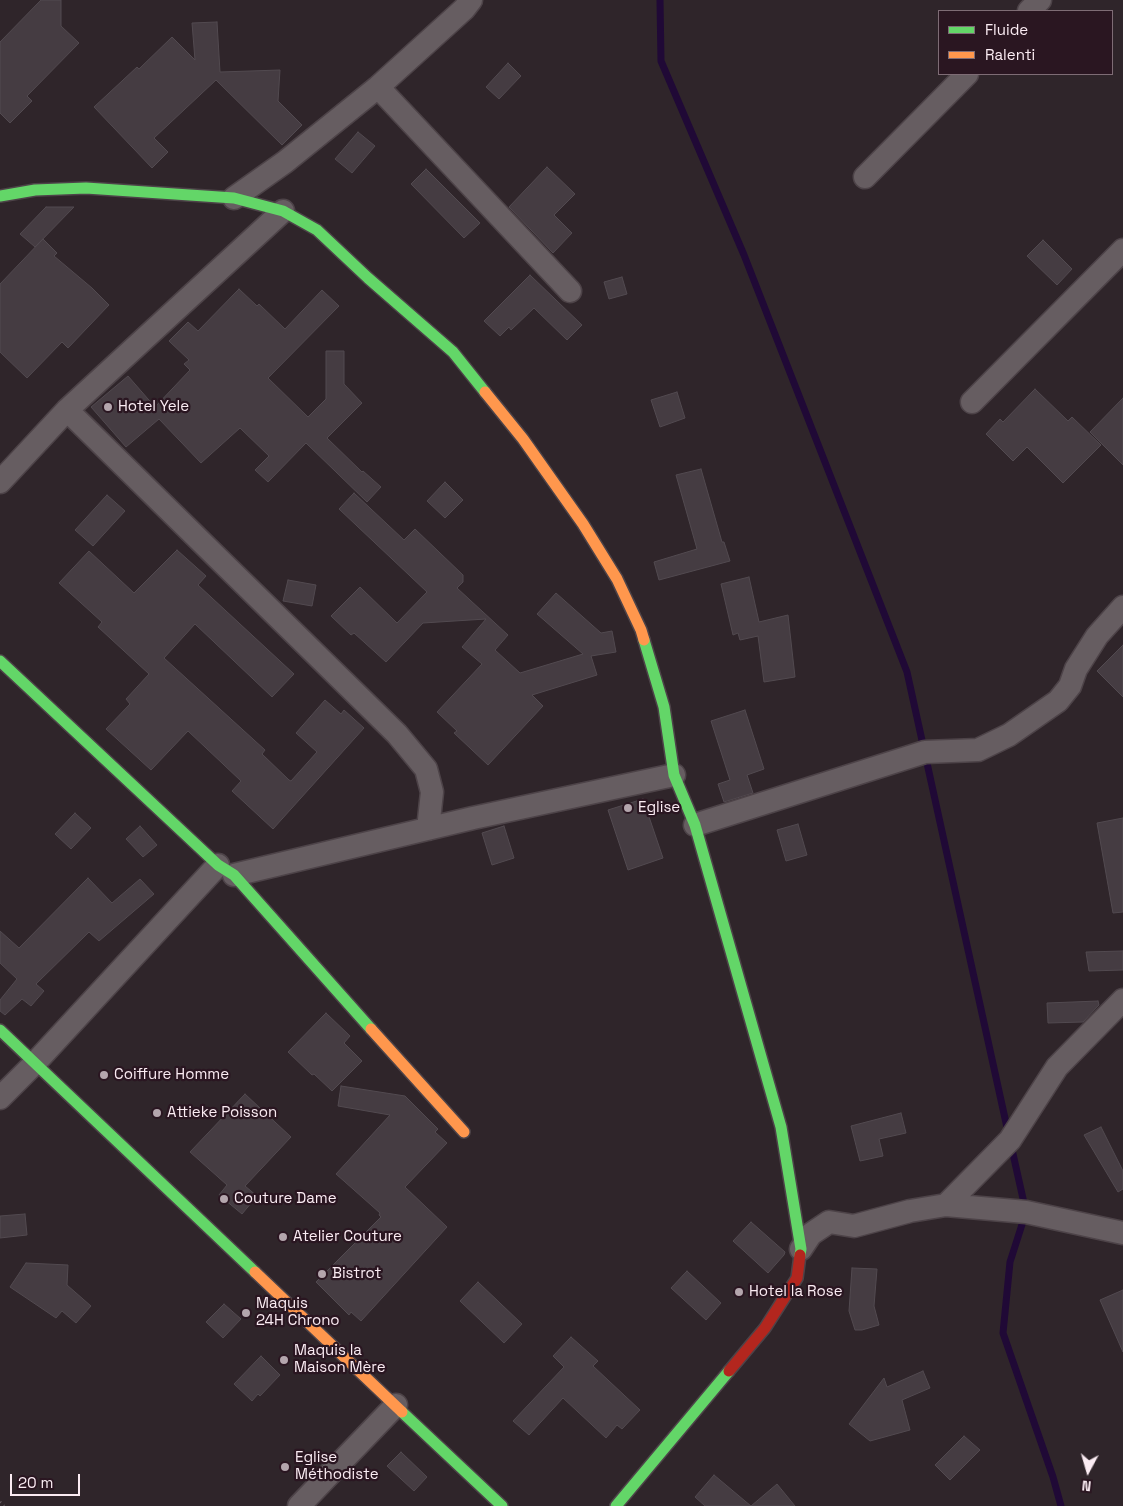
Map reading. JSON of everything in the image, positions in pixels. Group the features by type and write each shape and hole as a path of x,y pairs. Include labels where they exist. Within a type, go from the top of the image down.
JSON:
{"street":[{"path":"234,198 285,162 378,87 464,9 471,0"},
{"path":"1030,10 1040,0"},
{"path":"865,177 966,75"},
{"path":"378,87 570,291"},
{"path":"0,196 35,190 86,188 234,198 283,211 317,230 368,278 453,352 523,439 583,524 618,579 640,630 664,707 674,775 694,825 781,1127 801,1249 797,1278 765,1328 616,1506"},
{"path":"0,482 67,410 283,211"},
{"path":"972,402 1123,250"},
{"path":"67,410 397,734 426,769 432,792 428,829"},
{"path":"694,825 925,752 978,750 1009,735 1058,701 1070,686 1076,669 1097,636 1123,607"},
{"path":"0,661 226,870 464,1132"},
{"path":"0,1098 226,870 428,829 674,775"},
{"path":"946,1205 1010,1140 1057,1067 1123,1000"},
{"path":"0,1030 502,1506"},
{"path":"801,1249 811,1234 829,1222 854,1226 910,1210 946,1205 1026,1212 1123,1233"},
{"path":"299,1506 396,1405"}],"path":[{"path":"0,1502 4,1506"}],"building":[{"path":"41,0 61,0 61,26 79,43 27,96 32,101 10,123 0,113 0,42"},
{"path":"217,22 220,72 280,70 278,101 302,125 282,145 216,80 154,138 168,152 152,168 94,107 137,67 139,69 172,37 195,60 192,23"},
{"path":"508,63 521,76 499,99 486,87"},
{"path":"358,132 375,146 352,173 335,159"},
{"path":"547,167 575,194 554,215 572,233 553,253 509,207"},
{"path":"426,169 480,223 464,238 411,184"},
{"path":"46,207 74,207 35,247 20,234"},
{"path":"43,239 57,253 54,256 109,305 68,348 62,342 27,378 0,352 0,284"},
{"path":"1043,240 1072,269 1057,285 1027,256"},
{"path":"530,275 582,325 567,340 534,308 511,330 509,327 500,336 484,321"},
{"path":"622,277 627,294 609,299 604,282"},
{"path":"239,289 257,306 259,304 285,329 322,290 339,306 268,378 308,417 326,399 326,351 344,351 344,384 362,403 327,438 362,472 381,487 367,502 306,443 268,482 255,470 269,456 240,428 201,463 159,419 126,447 91,407 128,376 155,407 190,370 184,364 189,360 169,341 188,322 198,331"},
{"path":"1035,389 1068,421 1072,417 1101,445 1063,483 1027,447 1013,461 986,434 1000,419 1003,422"},
{"path":"677,392 685,418 660,427 651,400"},
{"path":"1123,398 1123,465 1090,432"},
{"path":"701,469 722,542 724,542 730,561 659,580 654,562 697,549 676,475"},
{"path":"445,482 463,500 445,518 427,501"},
{"path":"354,493 404,540 415,529 463,575 463,582 457,588 508,635 495,650 520,673 583,654 537,614 556,593 601,633 612,631 616,652 591,656 597,675 532,695 543,706 488,765 454,733 457,731 437,712 482,664 462,647 486,619 423,623 386,662 354,633 351,635 331,616 360,587 397,623 427,592 339,509"},
{"path":"107,495 125,511 93,546 75,530"},
{"path":"177,550 206,576 198,585 294,674 272,697 195,624 164,658 265,750 262,754 289,780 291,781 317,752 296,733 325,700 341,714 344,710 364,728 273,829 232,791 241,781 188,731 151,770 106,729 130,704 126,699 149,674 98,627 102,622 59,583 89,551 134,593"},
{"path":"749,577 759,622 788,615 795,677 764,682 758,636 740,640 738,633 733,635 721,584"},
{"path":"288,580 316,585 312,606 283,601"},
{"path":"1123,645 1123,697 1097,671"},
{"path":"745,710 764,769 747,775 753,793 724,802 718,784 730,780 711,721"},
{"path":"643,799 663,858 628,870 608,810"},
{"path":"75,813 91,828 71,849 55,834"},
{"path":"1123,818 1123,912 1113,913 1097,823"},
{"path":"798,824 807,855 786,861 777,830"},
{"path":"140,826 157,845 143,857 126,839"},
{"path":"504,826 514,858 492,865 482,833"},
{"path":"88,878 112,903 140,879 154,894 99,941 89,932 36,984 44,991 31,1006 22,999 5,1015 0,1011 0,1000 17,979 0,963 0,931 19,948"},
{"path":"1123,951 1123,970 1089,971 1086,952"},
{"path":"1098,1001 1099,1005 1083,1022 1048,1023 1047,1003"},
{"path":"326,1013 350,1036 344,1043 362,1061 332,1091 288,1052"},
{"path":"341,1086 405,1096 438,1129 435,1132 447,1143 405,1187 447,1227 361,1321 351,1312 349,1315 316,1282 381,1217 380,1213 336,1174 390,1115 338,1106"},
{"path":"245,1094 291,1137 245,1186 257,1196 242,1214 219,1195 227,1185 190,1152"},
{"path":"901,1113 906,1133 879,1139 883,1156 860,1161 851,1126"},
{"path":"1101,1127 1123,1171 1123,1189 1118,1192 1084,1135"},
{"path":"25,1214 27,1235 0,1238 0,1216"},
{"path":"751,1222 785,1252 768,1273 733,1241"},
{"path":"26,1263 68,1265 67,1285 91,1306 76,1323 62,1311 56,1318 10,1287"},
{"path":"852,1268 877,1269 874,1306 879,1325 855,1330 849,1311"},
{"path":"687,1271 721,1303 706,1320 671,1288"},
{"path":"478,1282 522,1324 504,1343 460,1301"},
{"path":"1123,1290 1123,1352 1100,1300"},
{"path":"224,1304 241,1319 223,1338 206,1322"},
{"path":"571,1337 598,1361 593,1366 640,1410 622,1429 617,1425 606,1438 563,1398 529,1435 513,1421 564,1367 553,1356"},
{"path":"261,1356 280,1375 260,1396 258,1394 252,1401 234,1384"},
{"path":"923,1371 930,1388 902,1400 910,1430 870,1441 849,1424 884,1378 887,1387"},
{"path":"964,1436 980,1450 950,1480 935,1465"},
{"path":"401,1452 427,1477 414,1491 387,1466"},
{"path":"714,1475 751,1506 705,1506 695,1497"},
{"path":"777,1484 795,1506 751,1506"}],"waterway":[{"path":"660,0 661,61 744,255 907,672 1008,1132"},
{"path":"1011,1145 1026,1212 1010,1262 1003,1333 1053,1477 1061,1506"}],"traffic: fast":[{"path":"0,196 35,190 86,188 234,198 283,211 317,230 368,278 453,352 485,392"},
{"path":"644,640 664,707 674,775 695,825 781,1127 801,1249 800,1255"},
{"path":"0,661 218,865 234,875 371,1029"},
{"path":"0,1030 255,1272"},
{"path":"616,1506 729,1371"},
{"path":"402,1412 502,1506"}],"traffic: slow":[{"path":"485,392 523,439 583,524 617,579 644,640"},
{"path":"371,1029 464,1132"},
{"path":"255,1272 402,1412"}],"traffic: jam":[{"path":"729,1371 765,1328 797,1278 800,1255"}],"place":[{"name":"Hotel Yele","path":"108,407"},
{"name":"Eglise","path":"628,808"},
{"name":"Coiffure Homme","path":"104,1075"},
{"name":"Attieke Poisson","path":"157,1113"},
{"name":"Couture Dame","path":"224,1199"},
{"name":"Atelier Couture","path":"283,1237"},
{"name":"Bistrot","path":"322,1274"},
{"name":"Hotel la Rose","path":"739,1292"},
{"name":"Maquis 24H Chrono","path":"246,1313"},
{"name":"Maquis la Maison Mère","path":"284,1360"},
{"name":"Eglise Méthodiste","path":"285,1467"}]}
